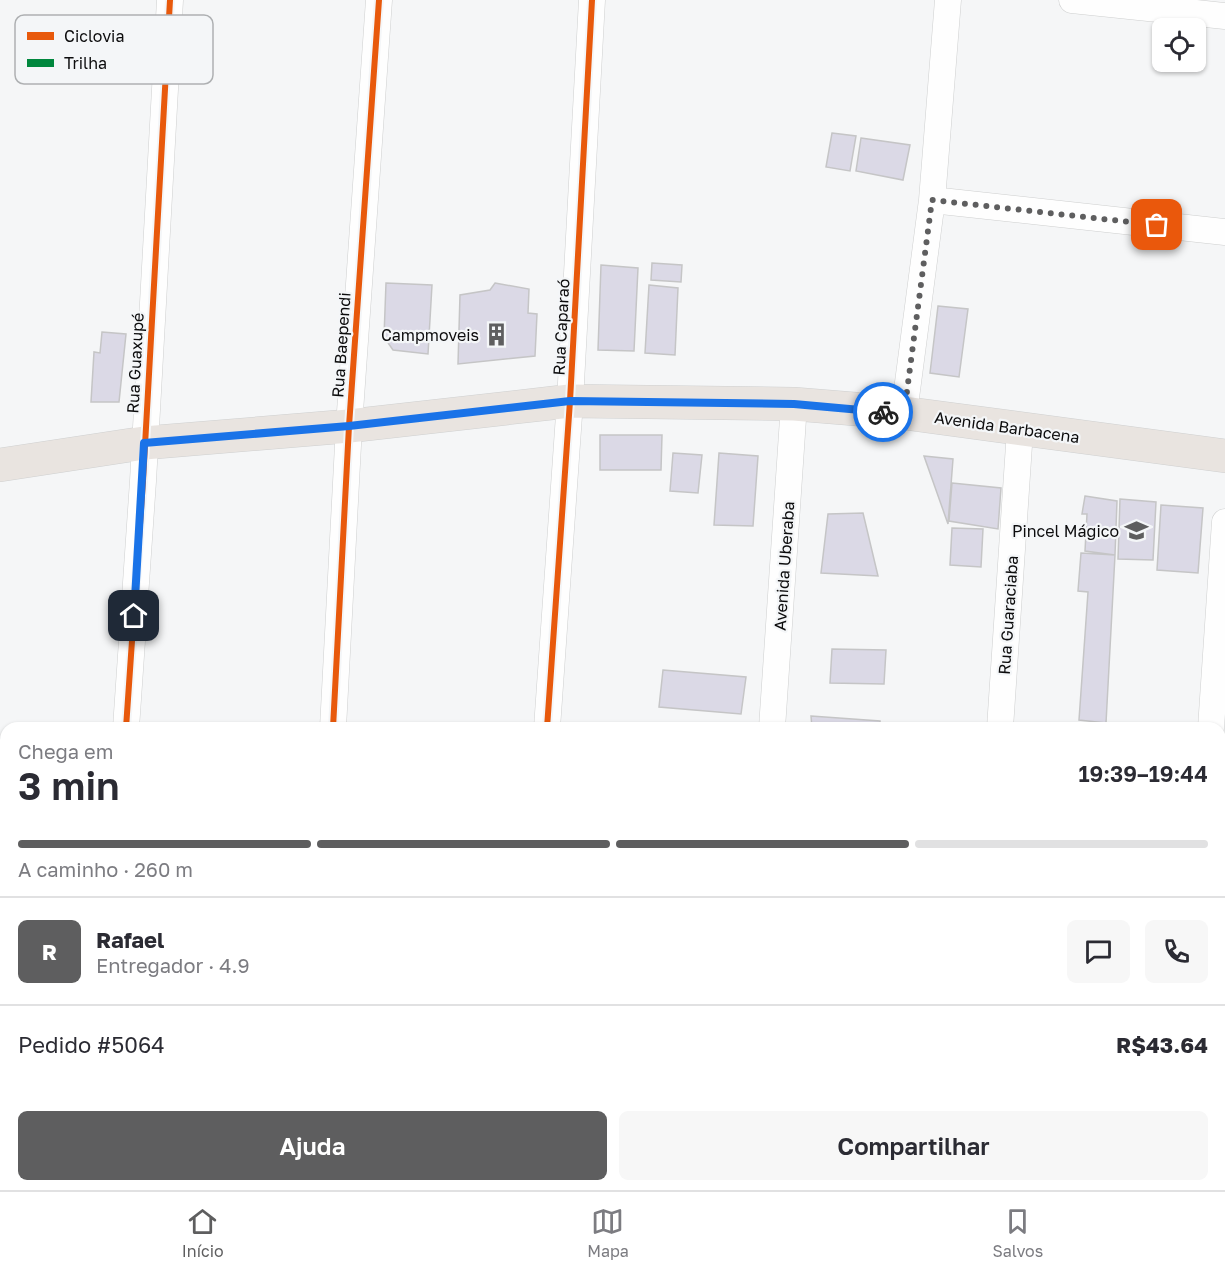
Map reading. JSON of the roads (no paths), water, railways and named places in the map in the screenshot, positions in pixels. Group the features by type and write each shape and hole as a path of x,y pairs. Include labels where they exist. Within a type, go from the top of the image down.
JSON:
{"main road":[{"name":"Avenida Barbacena","path":"0,465 144,443 349,426 570,401 794,404 904,414 1225,456"}],"street":[{"name":"Rua Guaxupé","path":"169,15 170,0"},
{"name":"Rua Baependi","path":"333,722 349,426 379,0"},
{"name":"Rua Caparaó","path":"547,722 570,401 592,0"},
{"path":"904,414 932,200 948,0"},
{"path":"1072,0 1225,16"},
{"name":"Rua Guaxupé","path":"126,722 165,84"},
{"path":"932,200 1225,232"},
{"name":"Avenida Uberaba","path":"772,722 794,404"},
{"name":"Rua Guaraciaba","path":"1000,722 1020,430"},
{"path":"1211,722 1225,522"}],"place":[{"name":"Campmoveis","path":"497,335"},
{"name":"Pincel Mágico","path":"1137,531"}]}
